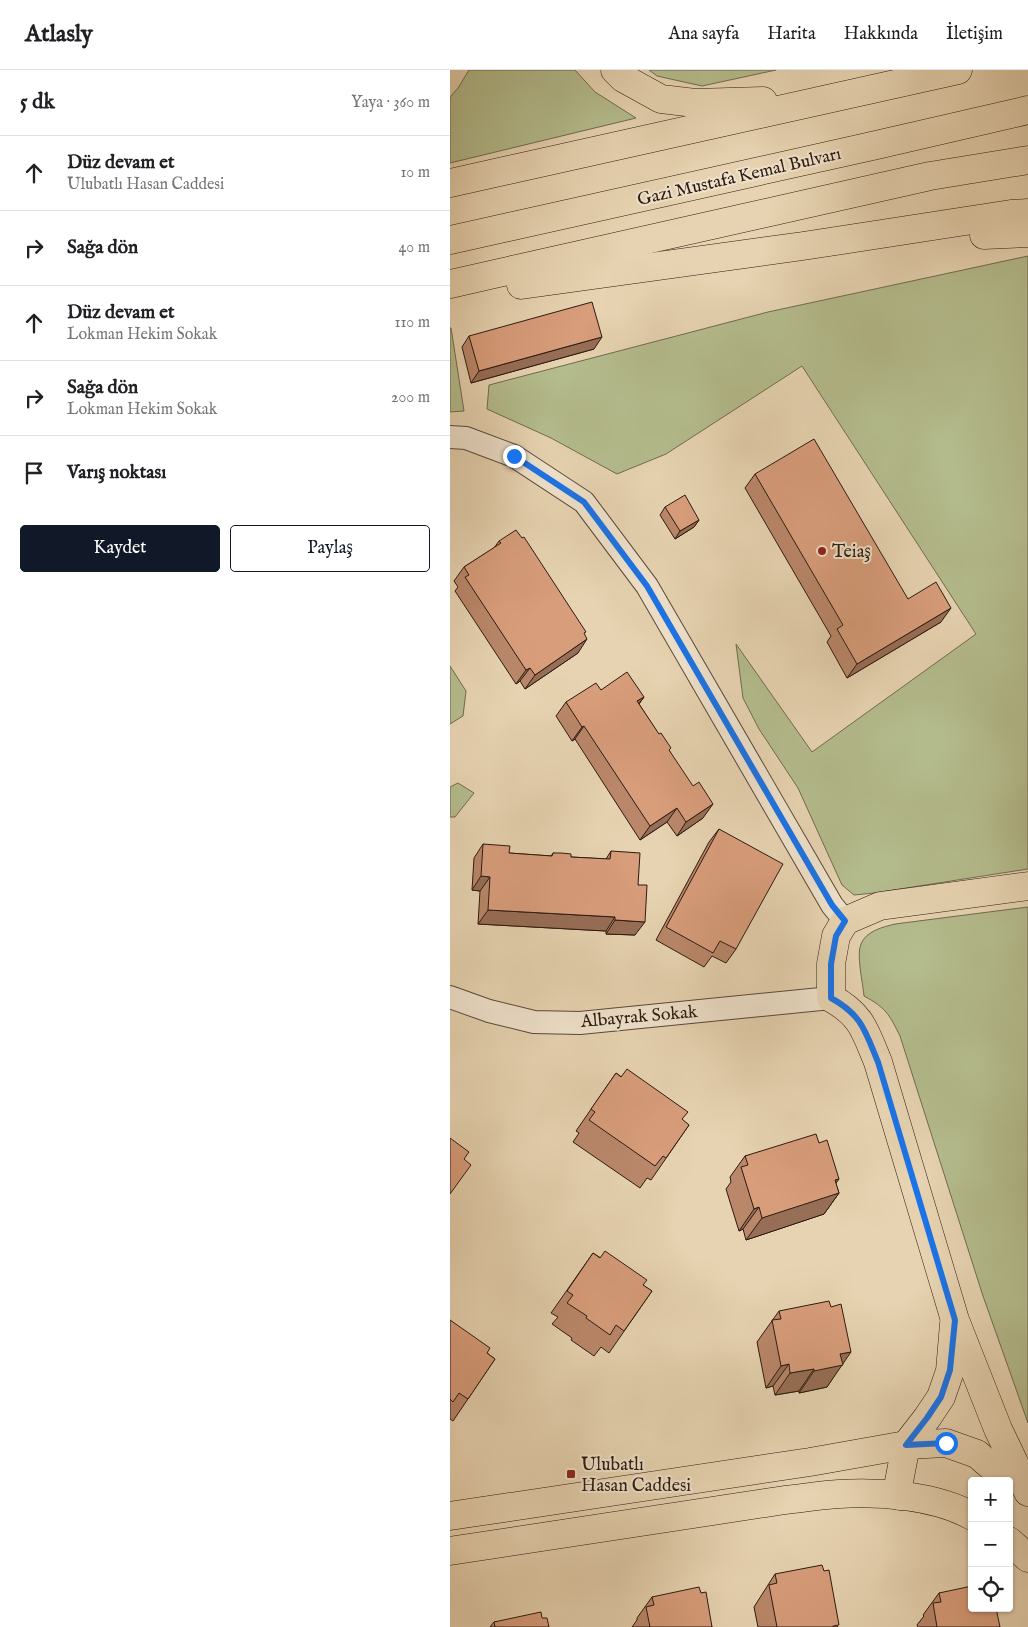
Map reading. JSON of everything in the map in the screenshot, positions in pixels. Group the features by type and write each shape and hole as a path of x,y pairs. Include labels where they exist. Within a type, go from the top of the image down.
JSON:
{"main road":[{"path":"615,70 623,78 661,99 695,104 834,98"},
{"path":"450,183 958,70"},
{"name":"Gazi Mustafa Kemal Bulvarı","path":"450,240 853,151 1028,110"},
{"path":"450,284 930,176 1028,160"},
{"path":"450,295 803,246 1002,215 1028,213"},
{"path":"803,246 842,249 962,236 1028,233"},
{"path":"1028,886 880,906 845,921 836,936 831,964 831,998 857,1017 867,1034 878,1062 955,1320 998,1428 1028,1492"},
{"path":"900,1496 898,1487 906,1445 941,1397 950,1370 955,1320"},
{"path":"998,1428 1006,1477"},
{"path":"450,1516 810,1462 906,1445 946,1443 977,1454 1004,1477"},
{"path":"1013,1485 1028,1503"},
{"path":"450,1551 785,1500 840,1494 900,1496 932,1500 968,1511"},
{"path":"1013,1545 1028,1558"}],"street":[{"path":"450,437 466,438 514,456 584,502 647,586 832,905 845,921"},
{"name":"Albayrak Sokak","path":"450,997 489,1011 534,1022 580,1023 831,998"}],"green space":[{"path":"469,70 575,70 595,92 636,118 450,163 450,97"},
{"path":"649,70 776,70 702,86 657,76"},
{"path":"1028,256 1028,869 854,895 842,885 798,788 759,729 743,698 736,644 812,752 976,634 802,366 666,454 617,474 551,438 487,409 489,385 768,312"},
{"path":"451,328 464,411 450,412"},
{"path":"450,666 466,691 463,716 450,724"},
{"path":"458,783 474,793 455,817 450,817 450,787"},
{"path":"1028,907 1028,1423 983,1296 900,1036 886,1012 864,996 859,955 861,944 867,936 875,930 895,924"}],"building":[{"path":"592,302 602,337 479,371 469,336"},
{"name":"Teiaş","path":"814,439 908,599 936,582 951,608 857,664 837,629 843,625 755,474"},
{"path":"685,495 699,520 680,531 665,507"},
{"path":"516,530 522,538 524,537 586,632 584,633 587,639 535,675 530,668 526,670 465,577 469,575 464,567 501,543 499,541"},
{"path":"627,672 644,697 637,701 659,734 661,733 671,748 669,750 693,786 699,782 713,804 686,822 677,808 650,826 566,702 596,683 601,690"},
{"path":"719,829 783,864 736,949 720,941 713,953 666,927"},
{"path":"483,844 510,846 509,853 552,856 553,853 561,853 571,854 571,857 610,859 611,851 640,853 638,885 647,885 645,922 615,920 615,917 488,910 490,877 481,876"},
{"path":"627,1069 688,1112 682,1119 689,1125 666,1158 663,1156 655,1166 589,1120 595,1112 591,1109 616,1073 621,1077"},
{"path":"816,1134 819,1143 827,1140 839,1179 835,1180 839,1193 762,1218 759,1207 754,1209 741,1167 748,1165 745,1156"},
{"path":"450,1138 469,1152 464,1159 471,1165 450,1194"},
{"path":"605,1251 647,1280 643,1285 652,1291 624,1331 616,1325 610,1335 586,1318 587,1316 567,1303 573,1295 567,1291 593,1253 600,1258"},
{"path":"829,1301 831,1307 841,1304 851,1352 840,1354 843,1365 814,1371 814,1369 790,1373 789,1364 781,1366 772,1320 781,1319 779,1311"},
{"path":"450,1320 490,1348 487,1353 495,1359 468,1399 459,1393 453,1402 450,1399"},
{"path":"822,1565 824,1571 829,1570 839,1625 833,1627 777,1627 769,1585 777,1583 775,1574"},
{"path":"699,1587 701,1593 706,1592 712,1627 650,1627 646,1607 654,1605 652,1597"},
{"path":"968,1587 968,1612 997,1612 1000,1627 937,1627 933,1603 941,1602 939,1593"},
{"path":"541,1612 542,1618 547,1618 549,1627 495,1627 494,1622"}],"place":[{"name":"Teiaş","path":"822,551"},
{"name":"Ulubatlı Hasan Caddesi","path":"571,1474"}],"route":[{"path":"514,456 584,502 647,586 832,905 845,921 836,936 831,964 831,998 857,1017 867,1034 878,1062 955,1320 950,1370 941,1397 906,1445 946,1443"}]}
